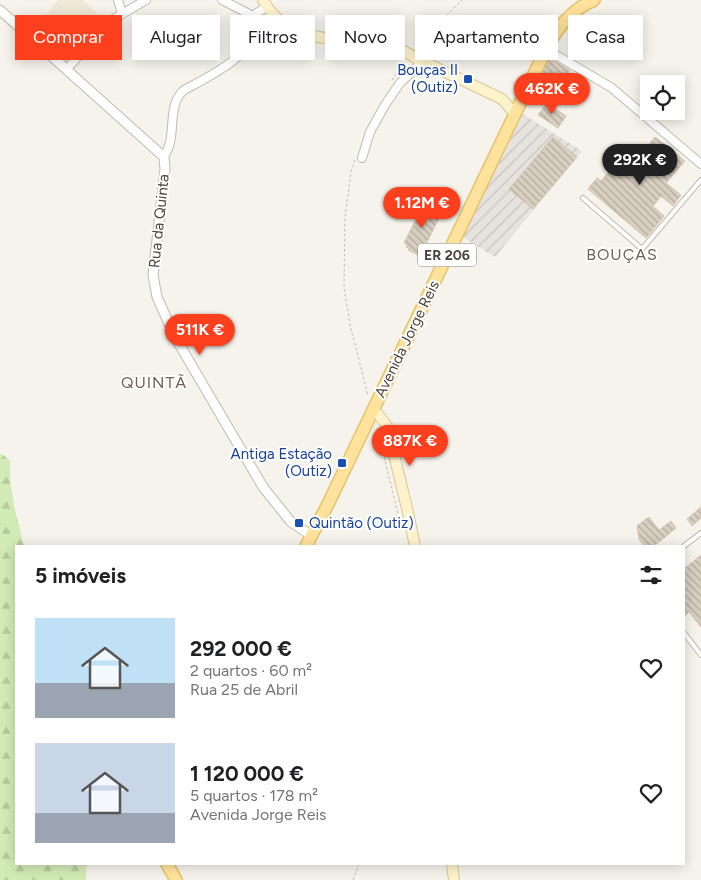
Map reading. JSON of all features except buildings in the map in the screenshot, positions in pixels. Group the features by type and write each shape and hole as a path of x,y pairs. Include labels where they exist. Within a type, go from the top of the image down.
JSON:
{"main road":[{"name":"Avenida Jorge Reis","path":"558,28 576,10 594,0"},
{"path":"265,3 276,18 288,27 304,34 379,43 412,56 502,99 515,114"},
{"name":"Avenida Jorge Reis","path":"307,545 541,60"},
{"path":"502,99 522,98"},
{"path":"372,411 378,414 387,426 408,508 415,545"},
{"path":"167,865 176,880"},
{"path":"452,865 454,880"}],"street":[{"path":"118,0 122,14"},
{"path":"67,69 107,23 146,0"},
{"path":"222,0 251,15"},
{"path":"254,15 265,3"},
{"path":"0,10 164,157 169,146 175,103 178,96 184,90 235,60"},
{"path":"359,157 384,105 400,83 412,56 415,54"},
{"path":"558,56 612,88 700,162"},
{"name":"Rua da Quinta","path":"164,157 165,169 153,276 157,296 175,337 263,487 291,522 312,536"}],"lane":[{"path":"583,198 642,249 701,180"},
{"path":"685,545 701,533"},
{"path":"685,634 701,655"}],"path":[{"path":"392,80 462,0"},
{"path":"359,157 351,172 345,218 344,288 351,329 401,527"},
{"path":"353,880 358,865"}],"shaded area":[{"path":"58,0 83,0 99,15 46,15"},
{"path":"523,114 582,151 495,257 462,237"}],"green space":[{"path":"2,454 10,461 10,480 14,506 24,545 15,545 15,865 90,865 86,867 86,880 0,880 0,455"}],"place":[{"name":"Bouças II (Outiz)","path":"468,79"},
{"name":"Antiga Estação (Outiz)","path":"342,463"},
{"name":"Quintão (Outiz)","path":"299,523"}],"district":[{"name":"BOUÇAS","path":"622,254"},
{"name":"QUINTÃ","path":"154,382"}]}
